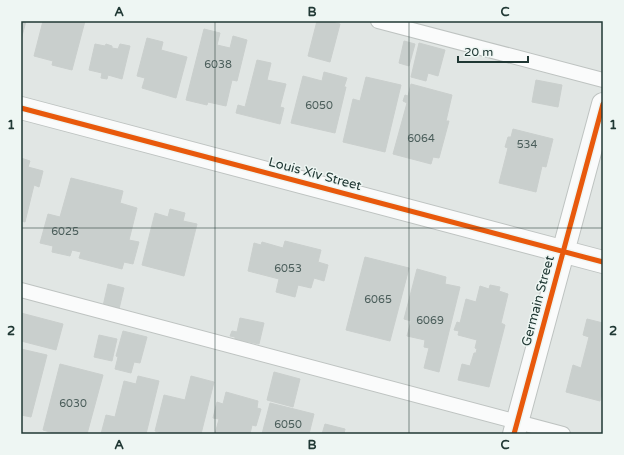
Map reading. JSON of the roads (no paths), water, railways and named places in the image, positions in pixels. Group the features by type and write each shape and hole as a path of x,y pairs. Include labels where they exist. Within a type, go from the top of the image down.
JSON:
{"street":[{"name":"Germain Street","path":"516,428 603,104"},
{"name":"Louis Xiv Street","path":"21,108 603,262"}],"lane":[{"path":"378,21 603,80"},
{"path":"21,290 516,428 563,434"}]}
